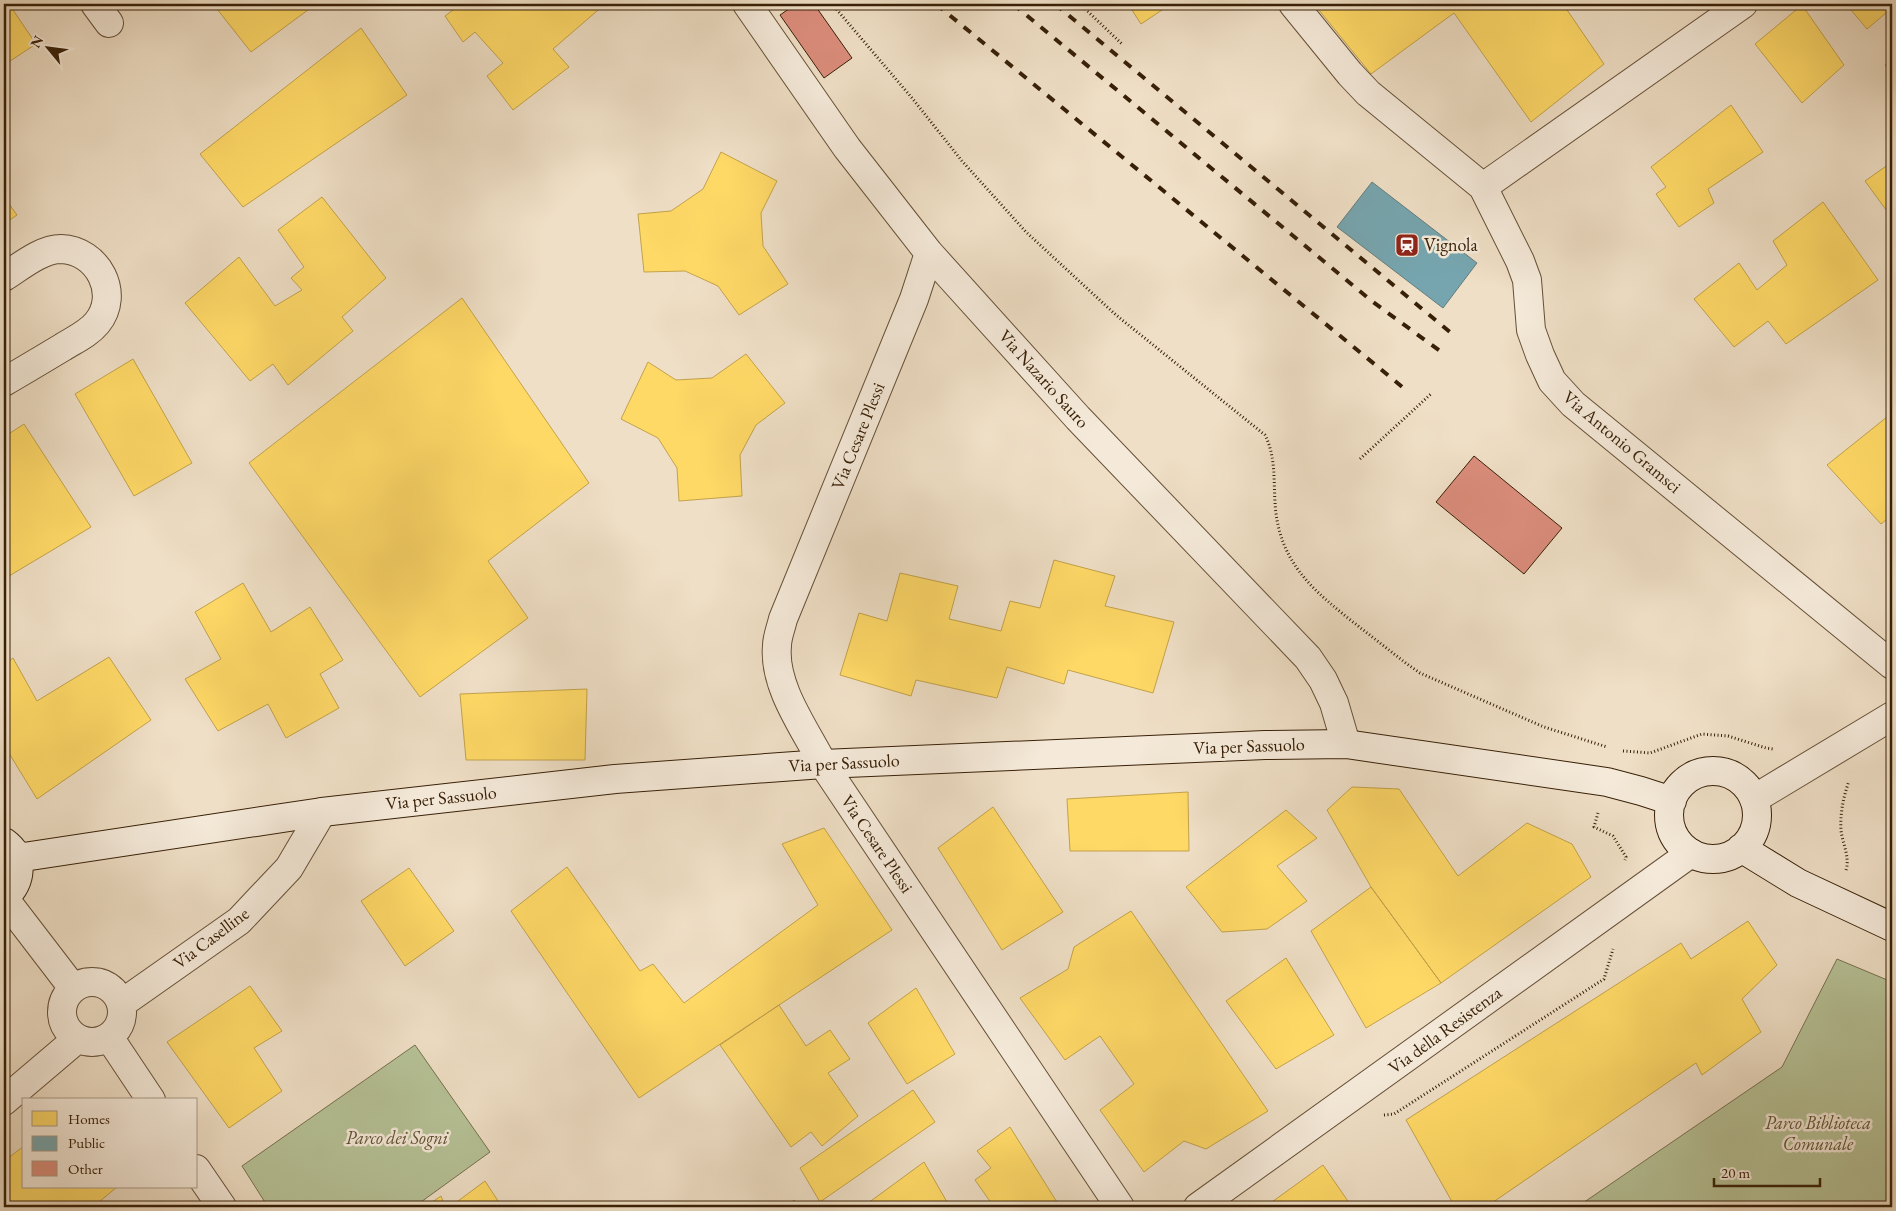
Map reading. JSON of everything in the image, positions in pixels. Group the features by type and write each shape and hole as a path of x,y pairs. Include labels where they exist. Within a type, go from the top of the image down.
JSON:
{"street":[{"name":"Via Nazario Sauro","path":"747,4 847,148 929,253 1078,418 1308,658 1334,704 1346,744"},
{"path":"1293,4 1350,74 1368,93 1483,187 1743,4"},
{"name":"Via Antonio Gramsci","path":"1483,187 1520,261 1527,280 1531,330 1552,381 1573,404 1892,665"},
{"path":"4,277 45,252 60,249 75,251 89,258 100,270 107,287 106,306 97,323 83,335 4,382"},
{"name":"Via Cesare Plessi","path":"929,253 914,299 783,620 777,646 778,666 783,688 823,764 1120,1207"},
{"path":"1754,798 1892,716"},
{"name":"Via per Sassuolo","path":"10,850 615,779 823,764 1265,745 1346,744 1599,781 1641,790 1672,801"},
{"path":"1712,771 1726,772 1738,778 1748,787 1754,798 1757,812 1756,826 1750,838 1730,856 1703,858 1691,853 1680,843 1672,830 1669,816 1672,801 1678,789 1687,779 1699,773 1712,771"},
{"name":"Via Caselline","path":"121,1004 239,921 289,868 322,812"},
{"path":"1741,848 1798,883 1892,927"},
{"path":"10,850 19,869 17,881 12,891 4,898 73,988"},
{"name":"Via della Resistenza","path":"1198,1207 1691,853"},
{"path":"88,982 105,985 118,996 121,1004 121,1022 116,1030 109,1037 93,1042 77,1039 65,1027 62,1019 63,1002 67,994 80,984 88,982"},
{"path":"109,1037 149,1098"},
{"path":"4,1101 77,1039"},
{"path":"198,1172 222,1207"}],"path":[{"path":"832,4 912,98 962,161 1026,232 1116,315 1265,435 1273,456 1278,524 1283,543 1292,562 1306,582 1321,597 1420,673 1544,727 1608,747"},
{"path":"1080,4 1122,44"},
{"path":"1360,459 1432,393"},
{"path":"1616,750 1650,752 1702,734 1728,736 1766,748 1777,749"},
{"path":"1836,902 1848,864 1841,831 1841,813 1843,798 1849,781"}],"green space":[{"name":"Parco Biblioteca Comunale","path":"1837,959 1892,982 1892,1207 1577,1207 1782,1067"},
{"name":"Parco dei Sogni","path":"415,1045 490,1152 414,1207 268,1207 242,1166"}],"building: Homes":[{"path":"4,4 9,4 36,44 4,65"},
{"path":"213,4 316,4 251,52"},
{"path":"461,4 605,4 553,49 569,67 513,110 487,76 503,63 475,32 463,42 445,16"},
{"path":"1128,4 1171,4 1141,24"},
{"path":"1314,4 1563,4 1604,64 1531,122 1454,13 1371,74"},
{"path":"1846,4 1892,4 1892,8 1867,29"},
{"path":"1802,5 1844,65 1802,103 1755,44"},
{"path":"361,28 407,95 243,207 200,154"},
{"path":"1892,59 1892,74 1885,65"},
{"path":"1731,105 1763,152 1708,189 1714,203 1679,227 1656,194 1666,187 1651,167"},
{"path":"721,152 777,181 761,213 763,246 788,284 739,315 718,286 685,271 644,272 638,214 671,211 703,189"},
{"path":"1892,162 1892,218 1865,181"},
{"path":"4,197 17,215 4,224"},
{"path":"322,197 386,278 342,317 353,331 288,385 273,364 250,381 185,303 239,257 275,306 302,290 291,278 304,267 278,230"},
{"path":"1823,202 1878,280 1786,344 1768,321 1734,347 1694,299 1739,263 1757,290 1787,265 1773,241"},
{"path":"462,298 589,483 488,561 528,618 420,697 249,463"},
{"path":"746,354 785,403 756,425 740,455 742,496 679,501 677,468 658,438 621,419 648,362 676,380 712,378"},
{"path":"133,359 192,463 134,496 75,394"},
{"path":"1892,413 1892,515 1881,524 1827,465"},
{"path":"24,424 91,527 4,579 4,437"},
{"path":"1054,560 1115,576 1105,606 1174,622 1153,693 1068,670 1064,684 1007,667 997,698 916,680 911,696 840,675 859,613 887,621 900,573 958,586 949,619 1001,631 1010,601 1040,608"},
{"path":"243,583 271,632 310,607 343,660 320,674 339,708 286,738 268,704 218,731 185,679 221,659 195,612"},
{"path":"109,657 151,720 37,799 4,745 4,665 13,658 37,701"},
{"path":"587,689 585,760 466,760 460,694"},
{"path":"1352,787 1399,789 1458,876 1527,823 1572,844 1591,877 1441,983 1371,887 1327,810"},
{"path":"1188,792 1189,851 1070,851 1067,799"},
{"path":"993,807 1063,912 1002,950 938,848"},
{"path":"1286,810 1317,838 1277,866 1307,901 1267,929 1222,932 1186,887"},
{"path":"824,828 892,930 639,1098 511,911 567,867 640,971 653,964 684,1003 818,905 782,844"},
{"path":"409,868 454,931 405,966 361,901"},
{"path":"1371,887 1441,983 1366,1028 1311,931"},
{"path":"1131,911 1268,1111 1206,1149 1184,1141 1144,1172 1100,1110 1134,1084 1100,1036 1065,1060 1020,998 1068,969 1074,947"},
{"path":"1748,921 1777,965 1742,999 1761,1032 1702,1075 1696,1063 1486,1207 1455,1207 1406,1120 1681,943 1691,959"},
{"path":"1286,958 1334,1035 1276,1069 1226,1001"},
{"path":"250,986 282,1031 254,1048 282,1091 229,1128 167,1042"},
{"path":"916,988 955,1054 907,1084 868,1023"},
{"path":"779,1005 806,1046 830,1030 850,1059 828,1073 858,1116 822,1146 811,1132 791,1147 720,1045"},
{"path":"913,1090 935,1122 820,1202 800,1168"},
{"path":"1010,1127 1060,1207 994,1207 975,1180 991,1168 977,1151"},
{"path":"22,1148 22,1188 116,1188 93,1207 4,1207 4,1161"},
{"path":"924,1162 947,1202 939,1207 864,1206"},
{"path":"1323,1165 1352,1207 1265,1207"},
{"path":"485,1181 502,1207 450,1207"},
{"path":"441,1196 445,1207 425,1207"},
{"path":"794,1200 799,1207 785,1207"}],"building: Public":[{"path":"1372,182 1477,263 1443,308 1337,227"}],"building: Other":[{"path":"796,4 814,4 852,58 824,78 780,15"},
{"path":"1474,456 1562,528 1524,574 1436,502"}],"railway":[{"path":"936,4 1406,390"},
{"path":"1013,4 1373,302 1440,351"},
{"path":"1055,4 1451,333"}],"place":[{"name":"Vignola","path":"1407,245"}]}
